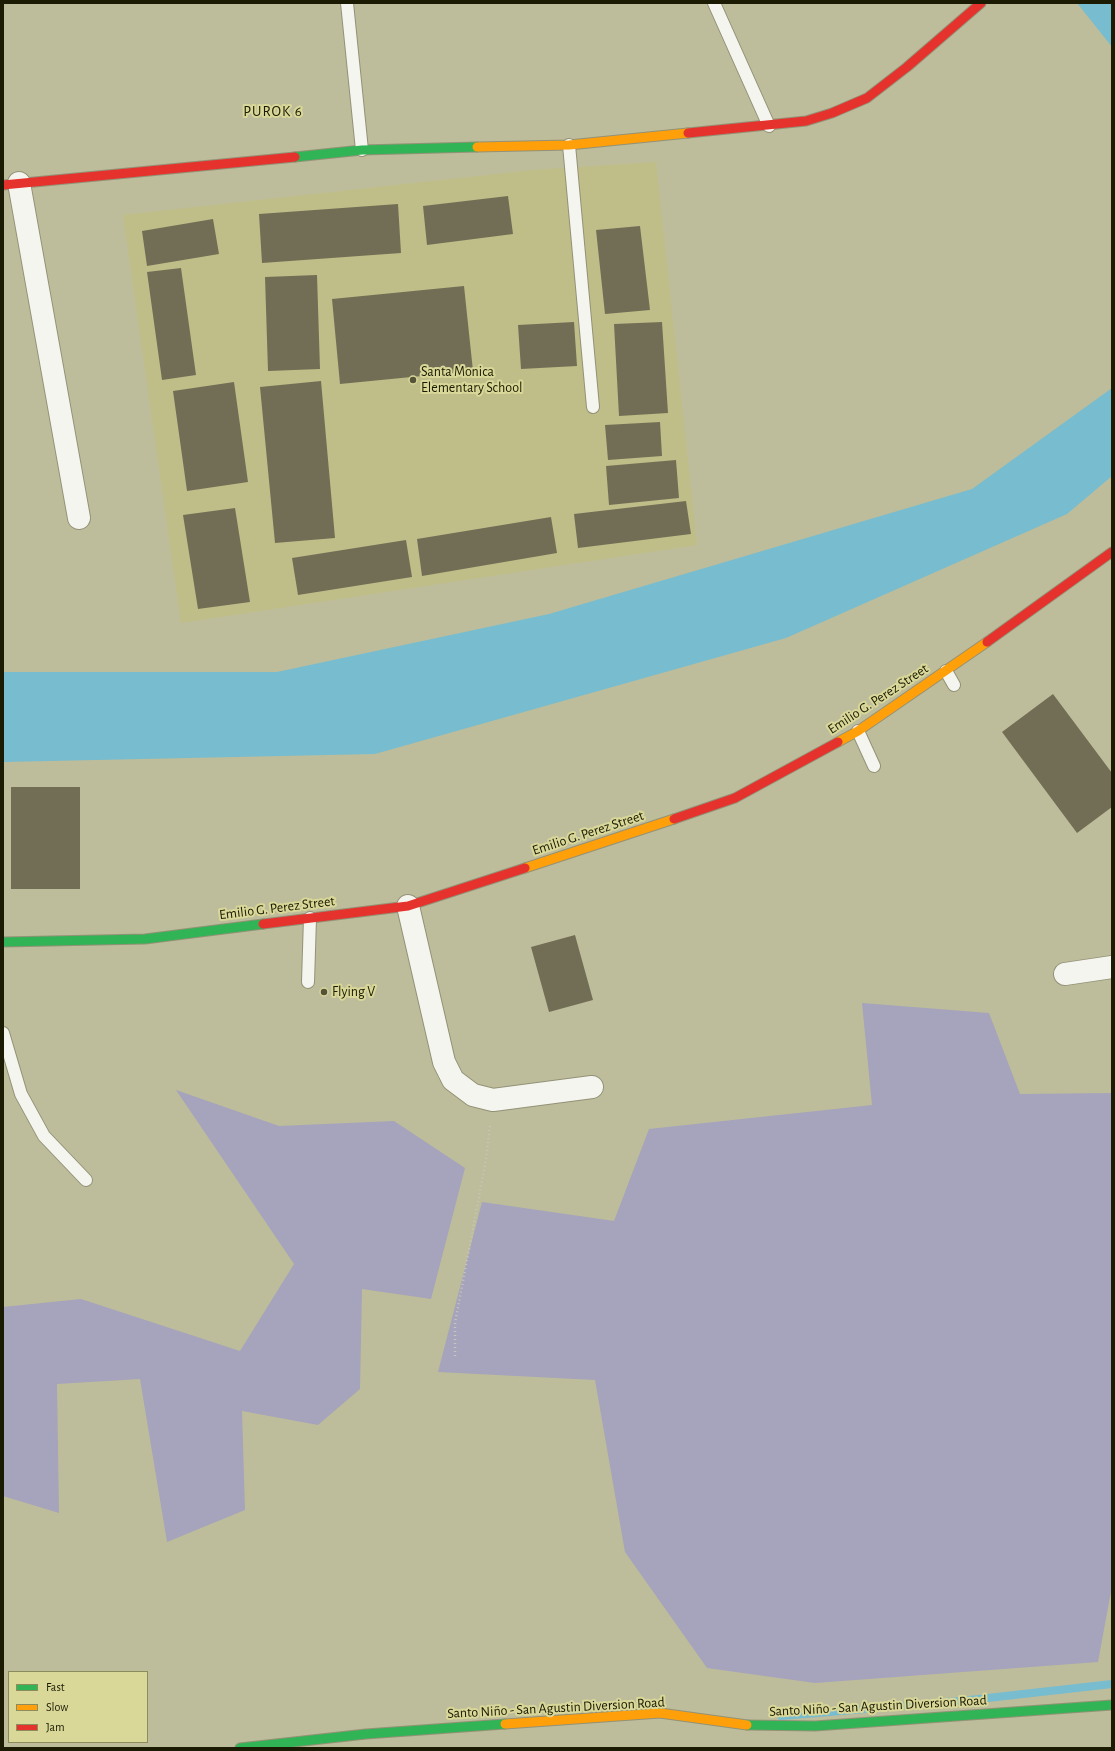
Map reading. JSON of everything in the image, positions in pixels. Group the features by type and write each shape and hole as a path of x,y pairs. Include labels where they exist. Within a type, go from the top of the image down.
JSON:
{"main road":[{"path":"11,184 362,150 569,145 769,126 806,121 832,113 867,98 907,67 981,3"},
{"name":"Emilio G. Perez Street","path":"3,942 145,939 408,906 617,839 735,798 858,731 946,671 1112,552"},
{"name":"Santo Niño - San Agustin Diversion Road","path":"240,1748 367,1741 660,1713 757,1726 815,1726 1112,1705"}],"street":[{"path":"11,184 79,518"},
{"path":"408,906 444,1062 453,1080 473,1094 493,1100 592,1088"},
{"path":"1065,974 1112,967"}],"lane":[{"path":"348,3 362,150"},
{"path":"714,3 769,126"},
{"path":"569,145 594,407"},
{"path":"946,671 954,685"},
{"path":"858,731 874,766"},
{"path":"308,982 310,918"},
{"path":"3,1033 21,1094 44,1136 86,1180"}],"path":[{"path":"455,1356 455,1323 486,1160 493,1100"}],"shaded area":[{"name":"Santa Monica Elementary School","path":"656,162 697,545 181,623 123,215 532,170"},
{"path":"862,1003 989,1013 1020,1094 1112,1093 1112,1586 1098,1662 815,1683 707,1668 625,1552 595,1380 438,1372 482,1202 614,1221 649,1129 872,1105"},
{"path":"176,1090 279,1126 394,1121 465,1168 431,1299 362,1289 360,1389 318,1425 242,1411 245,1510 167,1542 140,1379 57,1384 59,1513 3,1496 3,1307 81,1299 240,1351 294,1264"}],"water":[{"path":"1077,3 1112,3 1112,47"},
{"path":"1112,388 1112,476 1067,514 786,638 375,754 3,762 3,672 277,672 549,614 972,489"}],"building":[{"path":"508,196 513,234 427,245 423,206"},
{"path":"398,204 401,253 262,263 259,214"},
{"path":"213,219 219,254 147,266 142,231"},
{"path":"640,226 650,310 605,314 596,230"},
{"path":"181,268 196,375 162,380 147,272"},
{"path":"317,275 320,369 268,371 265,277"},
{"path":"464,286 473,371 340,384 332,299"},
{"path":"574,322 577,366 521,369 518,325"},
{"path":"662,322 668,413 619,416 614,324"},
{"path":"321,381 335,538 275,543 260,387"},
{"path":"234,382 248,482 187,491 173,391"},
{"path":"660,422 662,456 608,460 605,425"},
{"path":"676,460 679,498 609,505 606,466"},
{"path":"686,501 691,534 578,548 574,514"},
{"path":"235,508 250,602 198,609 183,515"},
{"path":"551,517 557,553 422,576 417,539"},
{"path":"406,540 412,577 298,595 292,558"},
{"path":"1053,694 1112,773 1112,807 1077,833 1002,732"},
{"path":"11,787 80,787 80,889 11,889"},
{"path":"575,935 593,1000 549,1012 531,947"}],"waterway":[{"path":"781,1716 961,1701 1112,1684"}],"traffic: fast":[{"path":"295,157 362,150 477,147"},
{"path":"3,942 145,939 263,924"},
{"path":"747,1725 815,1726 1112,1705"},
{"path":"240,1748 366,1734 505,1724"}],"traffic: slow":[{"path":"477,147 569,145 688,133"},
{"path":"838,742 858,731 987,642"},
{"path":"525,868 674,819"},
{"path":"505,1724 660,1713 747,1725"}],"traffic: jam":[{"path":"688,133 806,121 832,113 867,98 907,67 981,3"},
{"path":"3,185 295,157"},
{"path":"987,642 1112,552"},
{"path":"674,819 735,798 838,742"},
{"path":"263,924 408,906 525,868"}],"place":[{"name":"Santa Monica Elementary School","path":"413,380"},
{"name":"Flying V","path":"324,992"}],"district":[{"name":"PUROK 6","path":"273,111"}]}
